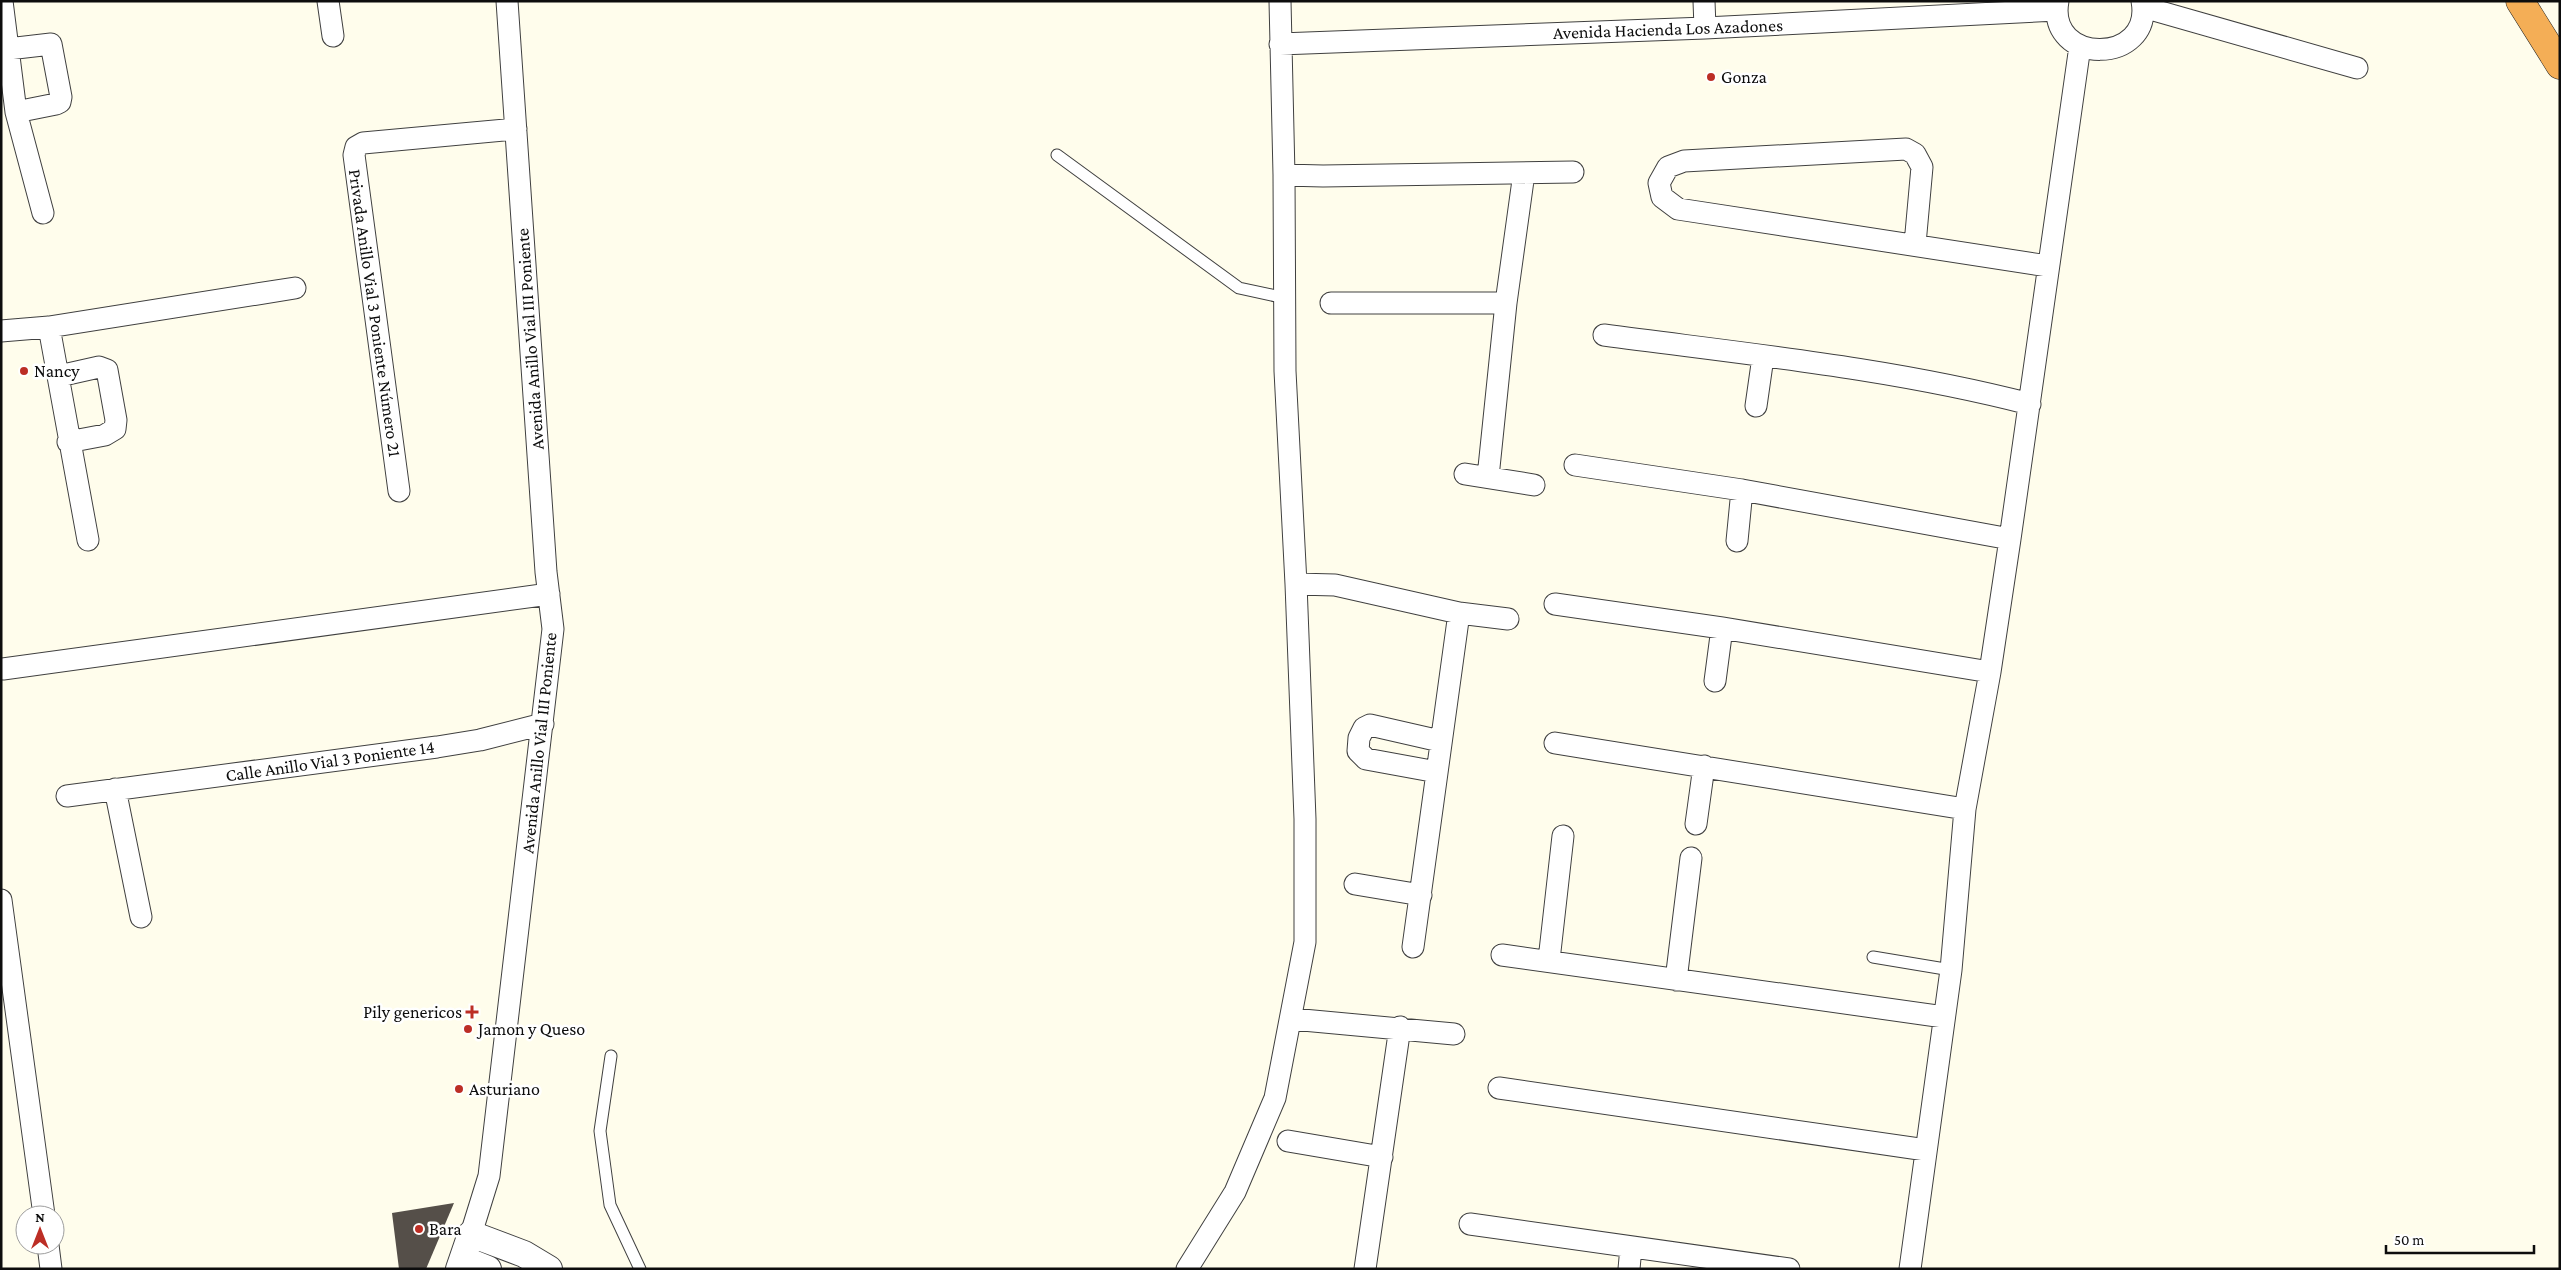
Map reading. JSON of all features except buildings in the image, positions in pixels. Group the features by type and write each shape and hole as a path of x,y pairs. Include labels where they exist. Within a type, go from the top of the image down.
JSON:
{"highway":[{"path":"2520,1 2560,65"}],"street":[{"path":"2,1 16,112 42,213"},
{"path":"328,1 333,36"},
{"name":"Avenida Anillo Vial III Poniente","path":"461,1264 489,1176 553,629 507,1"},
{"path":"1187,1269 1235,1192 1275,1098 1292,1019 1305,942 1305,820 1296,584 1285,371 1284,175 1280,1"},
{"path":"1704,1 1705,28"},
{"path":"2057,5 2060,24 2068,37 2080,46 2094,51 2111,50 2125,43 2136,33 2142,19 2143,4 2357,68"},
{"name":"Avenida Hacienda Los Azadones","path":"1280,44 1705,28 2057,5"},
{"path":"8,50 51,44 61,97 60,102 56,104 16,112"},
{"path":"1910,1269 1951,970 1965,809 1990,672 2010,540 2080,46"},
{"name":"Privada Anillo Vial 3 Poniente Número 21","path":"398,491 354,156 356,147 362,143 516,129"},
{"path":"1914,244 1922,167 1916,154 1906,149 1684,161 1668,167 1659,183 1662,197 1678,209 2048,266"},
{"path":"1284,175 1573,172"},
{"path":"1488,477 1506,303 1524,173"},
{"path":"1,331 49,327 295,288"},
{"path":"1331,303 1506,303"},
{"path":"49,327 59,376 68,442 88,540"},
{"path":"1604,335 1864,371 1969,389 2030,404"},
{"path":"1756,406 1763,357"},
{"path":"59,376 99,367 107,370 116,420 115,429 105,435 68,442"},
{"path":"1575,465 1742,490 2010,540"},
{"path":"1465,474 1534,486"},
{"path":"1737,541 1742,490"},
{"path":"1296,584 1335,585 1459,613 1508,619"},
{"path":"2,672 549,594"},
{"path":"1555,604 1722,628 1990,672"},
{"path":"1413,947 1459,613"},
{"path":"1715,681 1722,628"},
{"name":"Calle Anillo Vial 3 Poniente 14","path":"67,796 480,740 543,724"},
{"path":"1437,772 1366,759 1358,751 1359,738 1364,728 1370,725 1440,741"},
{"path":"1556,743 1965,809"},
{"path":"1696,824 1704,766"},
{"path":"115,789 141,917"},
{"path":"1549,960 1564,836"},
{"path":"1676,980 1691,858"},
{"path":"1355,884 1421,895"},
{"path":"1,900 43,1205"},
{"path":"1502,954 1944,1017"},
{"path":"1292,1019 1400,1027 1454,1034"},
{"path":"1364,1269 1400,1027"},
{"path":"1499,1088 1926,1150"},
{"path":"1288,1141 1382,1157"},
{"path":"1470,1224 1790,1269"},
{"path":"471,1234 524,1254 549,1269"},
{"path":"1629,1269 1631,1247"},
{"path":"49,1255 51,1269"},
{"path":"461,1264 488,1269"}],"lane":[{"path":"1057,155 1239,288 1285,298"},
{"path":"1873,958 1951,970"},
{"path":"611,1056 600,1130 610,1205 640,1269"}],"place":[{"name":"Gonza","path":"1711,77"},
{"name":"Nancy","path":"24,371"},
{"name":"Pily genericos","path":"472,1012"},
{"name":"Jamon y Queso","path":"468,1029"},
{"name":"Asturiano","path":"459,1089"},
{"name":"Bara","path":"419,1229"}]}
